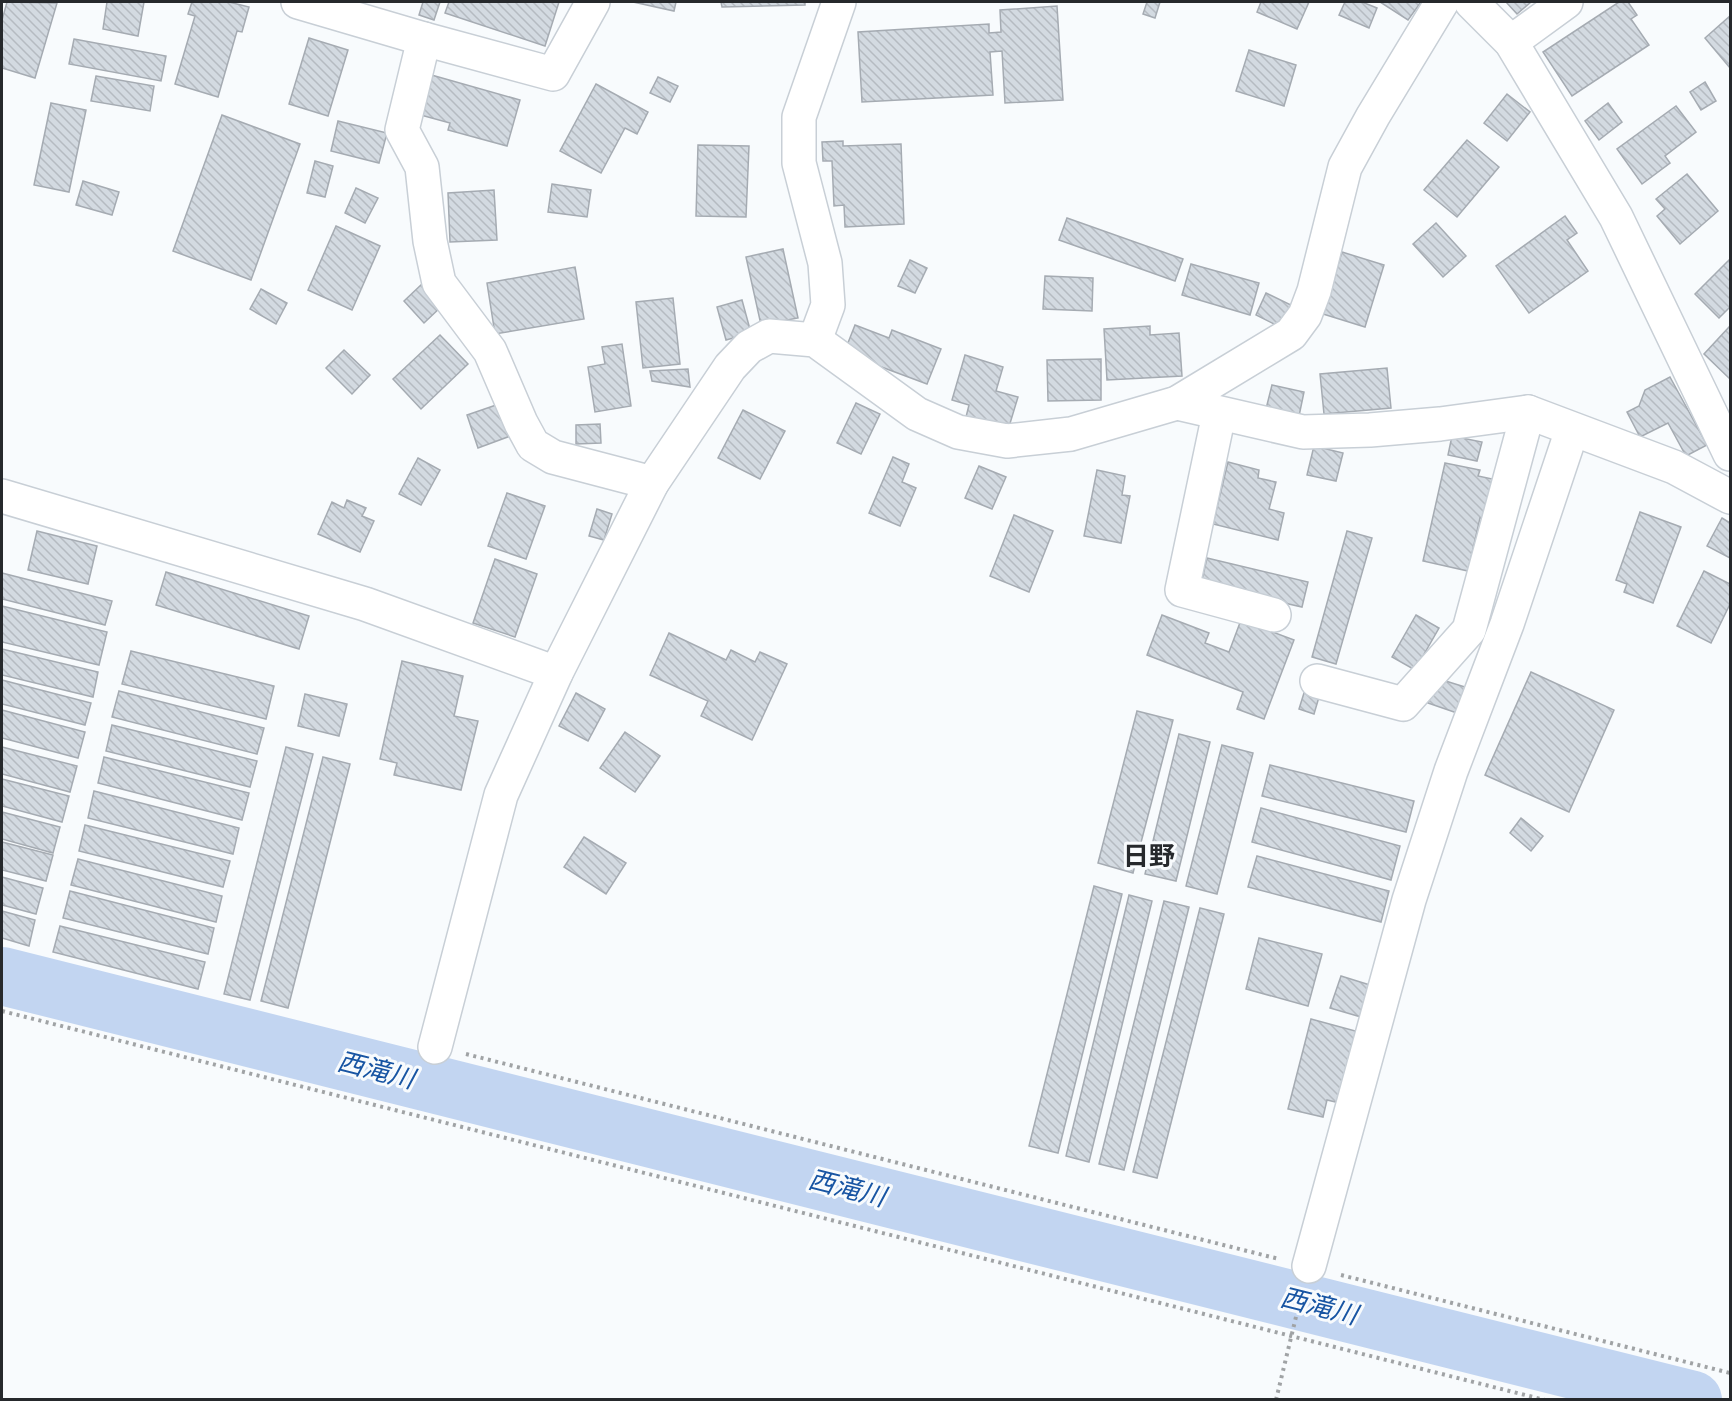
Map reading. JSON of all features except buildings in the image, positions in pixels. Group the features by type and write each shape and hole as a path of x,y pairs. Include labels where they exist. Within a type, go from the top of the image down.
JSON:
{"street":[{"path":"298,2 553,74 593,2"},
{"path":"815,339 828,304 825,263 799,163 799,117 839,2"},
{"path":"435,1047 501,795 556,673 652,483 730,367 749,347 769,336 815,339 917,414 958,432 1008,441 1071,434 1177,403 1291,334 1305,315 1314,291 1345,167 1372,116 1442,2"},
{"path":"1471,2 1511,42 1616,216 1731,454"},
{"path":"1511,42 1566,2"},
{"path":"424,39 402,130 422,167 430,241 439,283 490,351 533,445 553,458 652,483"},
{"path":"1177,403 1303,432 1370,430 1440,424 1528,412 1674,467 1731,498"},
{"path":"1317,681 1403,704 1469,630 1528,412"},
{"path":"1219,414 1182,590 1274,615"},
{"path":"1305,1280 1409,900 1451,771 1507,624 1572,430"},
{"path":"2,496 365,604 556,673"}],"path":[{"path":"2,1011 1545,1400"},
{"path":"435,1047 1305,1280 1731,1373"},
{"path":"1276,1400 1305,1280"}],"waterway":[{"name":"西滝川","path":"2,976 1693,1400"}],"district":[{"name":"日野","path":"1149,856"}]}
